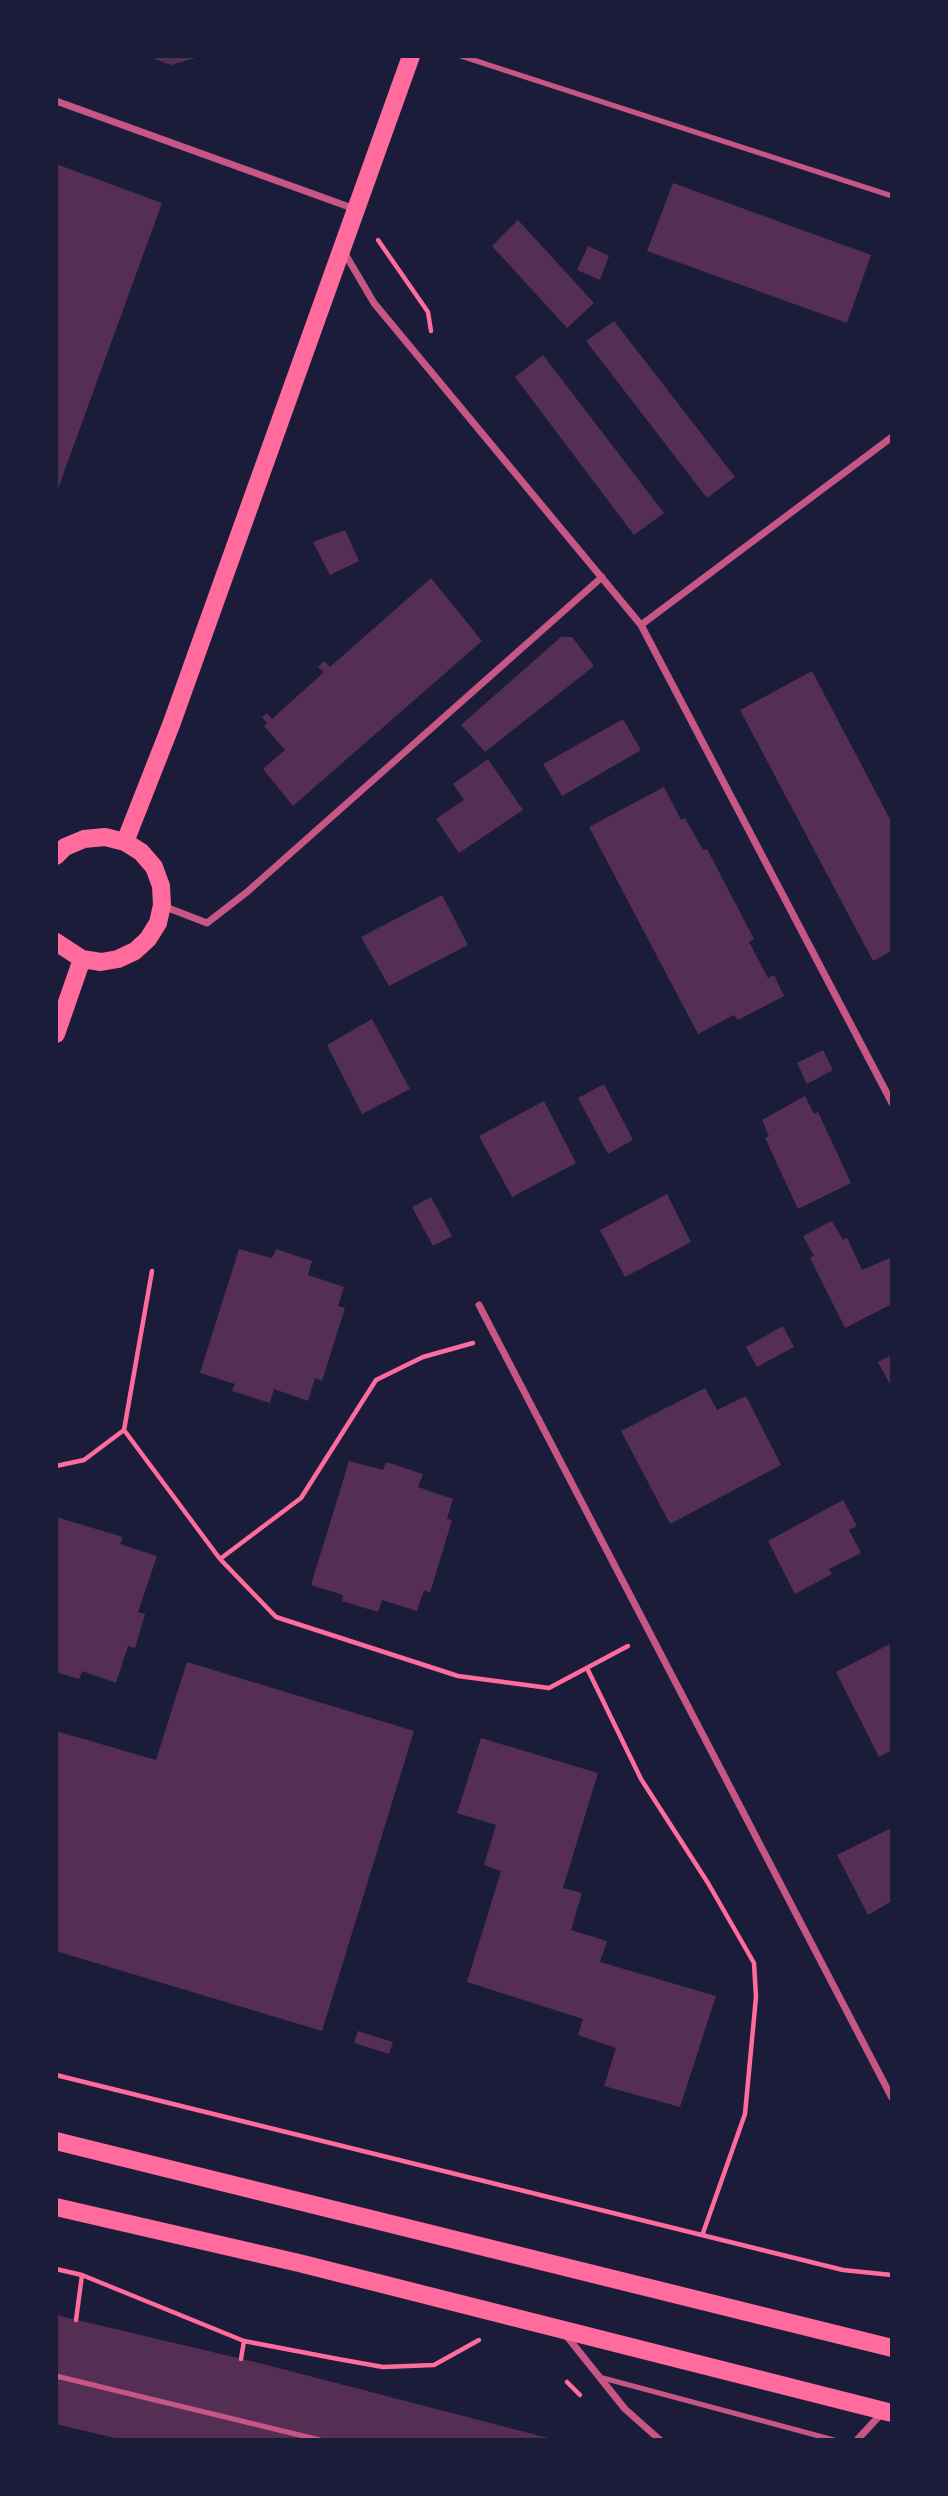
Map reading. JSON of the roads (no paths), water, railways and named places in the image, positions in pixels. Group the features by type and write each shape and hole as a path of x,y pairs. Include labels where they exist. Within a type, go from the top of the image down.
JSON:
{"main road":[{"path":"125,842 171,725 411,56"},
{"path":"56,856 65,847 84,839 105,837 125,842 142,852 155,867 161,886 162,905 158,923 148,939 135,951 110,960 82,959 56,942"},
{"path":"56,1034 82,959"},
{"path":"56,2141 892,2348"},
{"path":"56,2207 559,2327 888,2412"}],"street":[{"path":"56,101 356,209"},
{"path":"342,248 374,303 641,625 892,1103"},
{"path":"641,625 892,437"},
{"path":"162,905 207,923 247,892 602,577"},
{"path":"480,1306 892,2098"},
{"path":"559,2327 603,2378 625,2409 660,2440"},
{"path":"858,2440 888,2412"}],"lane":[{"path":"461,56 892,196"},
{"path":"56,2376 320,2440"},
{"path":"603,2378 834,2440"}]}
